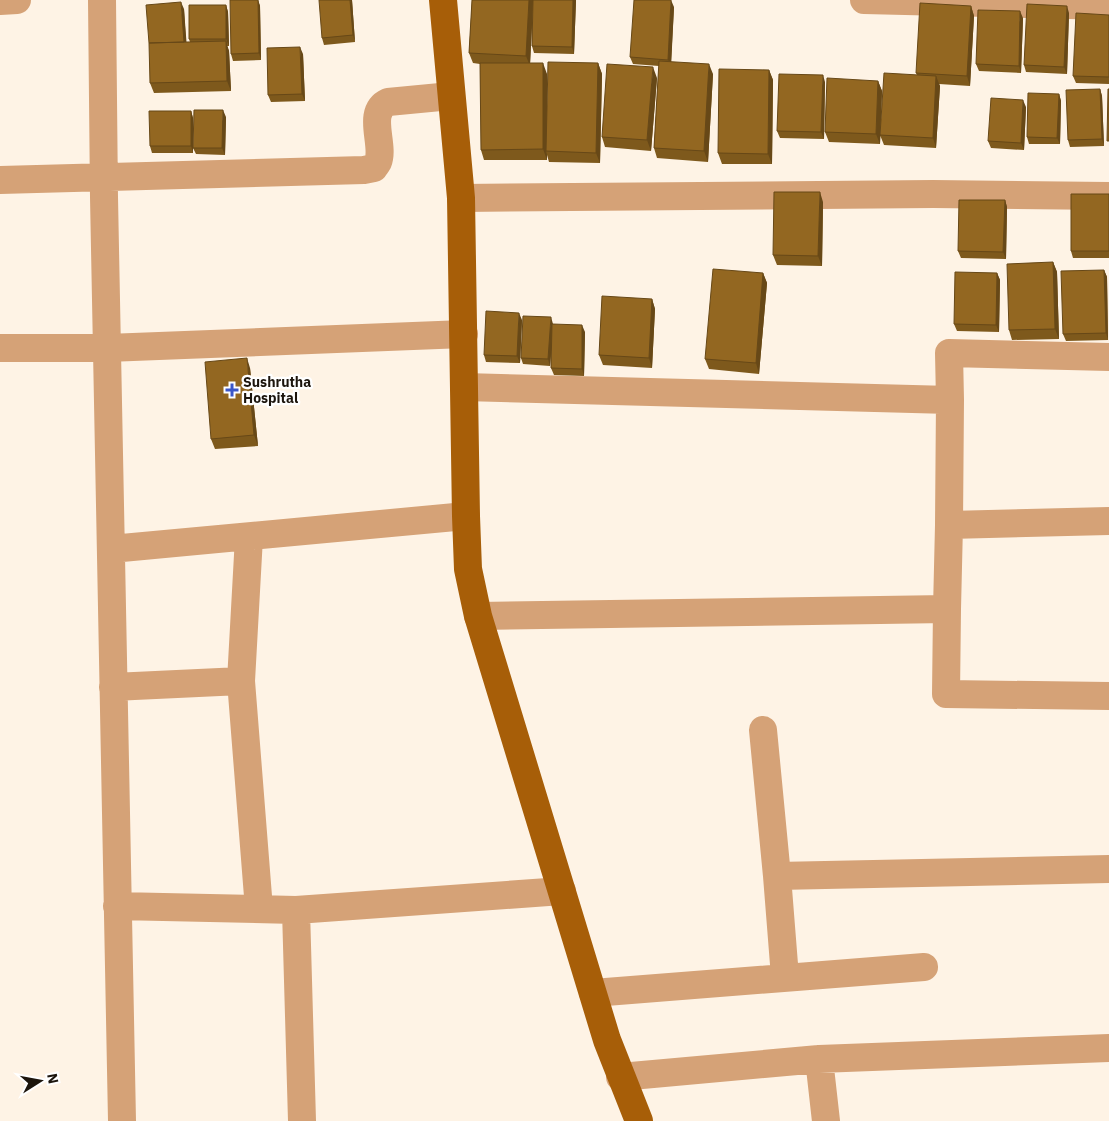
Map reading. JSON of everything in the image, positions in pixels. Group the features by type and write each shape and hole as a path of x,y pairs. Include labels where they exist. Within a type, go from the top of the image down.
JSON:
{"main road":[{"path":"443,0 460,198 468,569 478,616 593,993 620,1077 639,1121"}],"street":[{"path":"0,1 17,0"},
{"path":"102,0 122,1121"},
{"path":"864,0 1109,6"},
{"path":"0,180 364,170 374,168 379,160 378,114 382,105 388,102 451,96"},
{"path":"460,198 924,194 1109,196"},
{"path":"0,348 107,348 464,334"},
{"path":"1109,357 949,353 949,524 946,694 1109,696"},
{"path":"464,387 950,400"},
{"path":"111,549 466,516"},
{"path":"949,524 1109,521"},
{"path":"249,537 241,681 259,909"},
{"path":"478,616 947,609"},
{"path":"113,687 241,681"},
{"path":"762,730 785,977"},
{"path":"777,876 1109,869"},
{"path":"118,906 296,910 562,891"},
{"path":"296,910 302,1121"},
{"path":"593,993 924,967"},
{"path":"620,1077 819,1059 1109,1048"},
{"path":"819,1059 826,1121"}],"building":[{"path":"230,0 258,0 259,53 231,54"},
{"path":"319,0 350,0 353,35 322,38"},
{"path":"472,0 529,0 526,56 469,53"},
{"path":"533,0 573,0 572,47 532,46"},
{"path":"634,0 671,0 668,60 630,57"},
{"path":"181,2 184,42 149,43 146,5"},
{"path":"920,3 971,6 967,76 916,73"},
{"path":"1027,4 1067,6 1064,67 1024,65"},
{"path":"189,5 226,5 226,39 189,39"},
{"path":"978,10 1020,11 1019,66 976,64"},
{"path":"1076,13 1109,15 1109,77 1073,76"},
{"path":"226,41 227,81 150,83 149,43"},
{"path":"300,47 302,94 268,95 267,48"},
{"path":"659,61 709,64 704,151 654,148"},
{"path":"548,62 598,63 596,153 546,151"},
{"path":"480,63 543,63 543,149 481,150"},
{"path":"607,64 653,67 647,140 602,137"},
{"path":"719,69 769,70 768,154 718,153"},
{"path":"884,73 936,76 933,138 880,135"},
{"path":"779,74 823,75 821,132 777,131"},
{"path":"827,78 878,81 876,134 825,132"},
{"path":"1100,89 1102,139 1068,140 1066,90"},
{"path":"1108,89 1109,141 1107,141"},
{"path":"1028,93 1059,94 1057,138 1027,137"},
{"path":"991,98 1023,100 1021,143 988,141"},
{"path":"194,110 223,110 222,148 193,148"},
{"path":"149,111 191,111 191,146 150,146"},
{"path":"774,192 820,192 818,256 773,255"},
{"path":"1071,194 1109,194 1109,251 1071,251"},
{"path":"959,200 1005,200 1003,252 958,251"},
{"path":"1053,262 1055,329 1009,330 1007,264"},
{"path":"713,269 763,273 756,363 705,359"},
{"path":"1104,270 1106,333 1063,334 1061,271"},
{"path":"955,272 997,273 996,325 954,324"},
{"path":"602,296 652,299 649,358 599,355"},
{"path":"486,311 519,313 517,356 484,355"},
{"path":"523,316 551,317 548,359 521,358"},
{"path":"552,324 582,325 582,369 551,368"},
{"path":"247,358 254,435 211,439 205,362"}],"place":[{"name":"Sushrutha Hospital","path":"232,390"}]}
